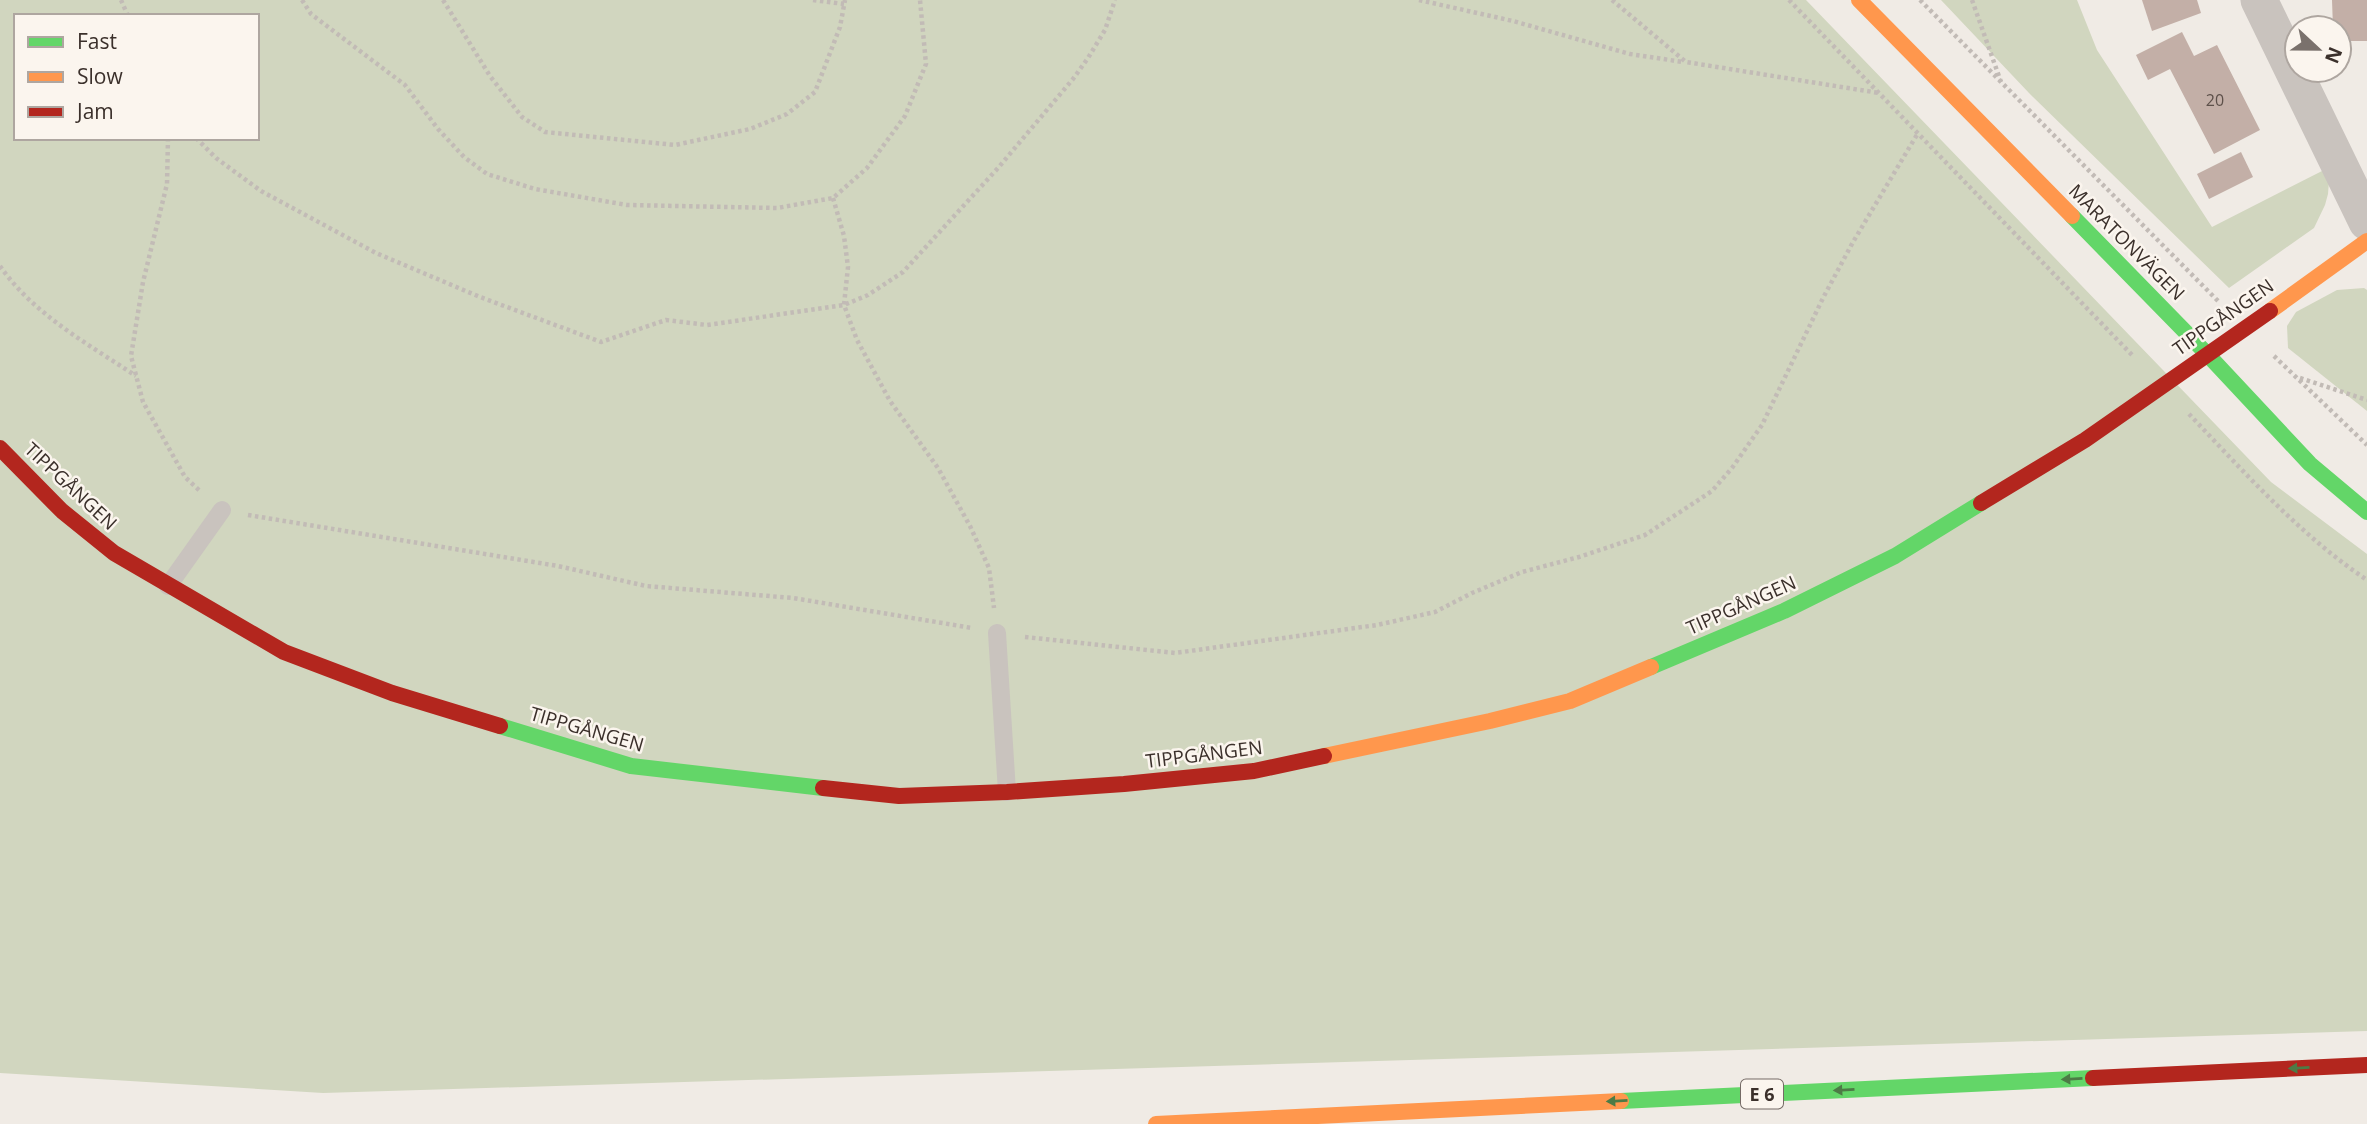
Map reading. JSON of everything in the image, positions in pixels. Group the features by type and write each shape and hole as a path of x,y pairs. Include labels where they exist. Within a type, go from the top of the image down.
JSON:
{"main road":[{"name":"MARATONVÄGEN","path":"1859,0 2208,355 2310,464 2367,512"},
{"name":"TIPPGÅNGEN","path":"0,448 62,511 114,553 284,652 392,693 631,766 899,796 1124,784 1254,771 1490,721 1570,701 1784,611 1895,556 2085,440 2367,241"},
{"name":"E 6","path":"1156,1124 2367,1065"}],"street":[{"path":"2259,0 2367,222"}],"lane":[{"path":"168,586 222,510"},
{"path":"997,633 1007,792"}],"path":[{"path":"302,0 311,14 405,85 464,157 487,174 535,189 627,205 778,208 833,198 867,168 905,116 926,64 920,0"},
{"path":"443,0 490,76 522,117 545,132 675,145 750,129 787,114 815,92 840,27 844,2 813,0"},
{"path":"198,140 216,158 261,191 376,253 480,297 601,342 666,320 707,325 844,305 868,295 903,272 998,168 1088,58 1105,30 1115,0"},
{"path":"1419,0 1513,21 1630,54 1880,93"},
{"path":"1612,0 1686,62"},
{"path":"1789,0 2273,503 2367,580"},
{"path":"1920,0 2244,328 2367,445"},
{"path":"1972,0 2001,83"},
{"path":"168,140 167,184 143,282 131,356 143,402 185,477 222,510 268,520 558,566 646,586 793,598 1066,643 1175,653 1377,625 1435,612 1522,572 1645,535 1712,491 1762,425 1829,287 1919,133"},
{"path":"833,198 844,236 844,305 857,340 890,401 938,468 970,526 989,568 997,633"},
{"path":"0,266 12,284 61,327 136,376"},
{"path":"2296,377 2367,400"}],"green space":[{"path":"0,0 1806,0 2271,482 2367,554 2367,1031 323,1093 0,1073"},
{"path":"1941,0 2077,0 2097,50 2212,227 2324,170 2329,181 2328,194 2314,228 2229,288 2029,93"},
{"path":"2337,290 2367,290 2367,411 2288,348 2287,326 2296,312"}],"building":[{"path":"2142,0 2197,0 2201,13 2152,31"},
{"path":"2332,0 2367,0 2367,41 2353,41 2353,14 2332,14"},
{"path":"2182,32 2194,56 2217,45 2260,130 2214,154 2170,69 2148,80 2136,55"},
{"path":"2241,152 2253,177 2209,199 2197,174"}],"traffic: fast":[{"path":"2072,216 2310,464 2367,512"},
{"path":"1651,667 1784,611 1895,556 1981,503"},
{"path":"500,726 631,766 823,788"},
{"path":"1621,1101 2093,1078"}],"traffic: slow":[{"path":"1859,0 2072,216"},
{"path":"2270,311 2367,241"},
{"path":"1324,756 1570,701 1651,667"},
{"path":"1156,1124 1621,1101"}],"traffic: jam":[{"path":"1981,503 2085,440 2270,311"},
{"path":"0,448 62,511 114,553 284,652 392,693 500,726"},
{"path":"823,788 899,796 1007,792 1254,771 1324,756"},
{"path":"2093,1078 2367,1065"}]}
